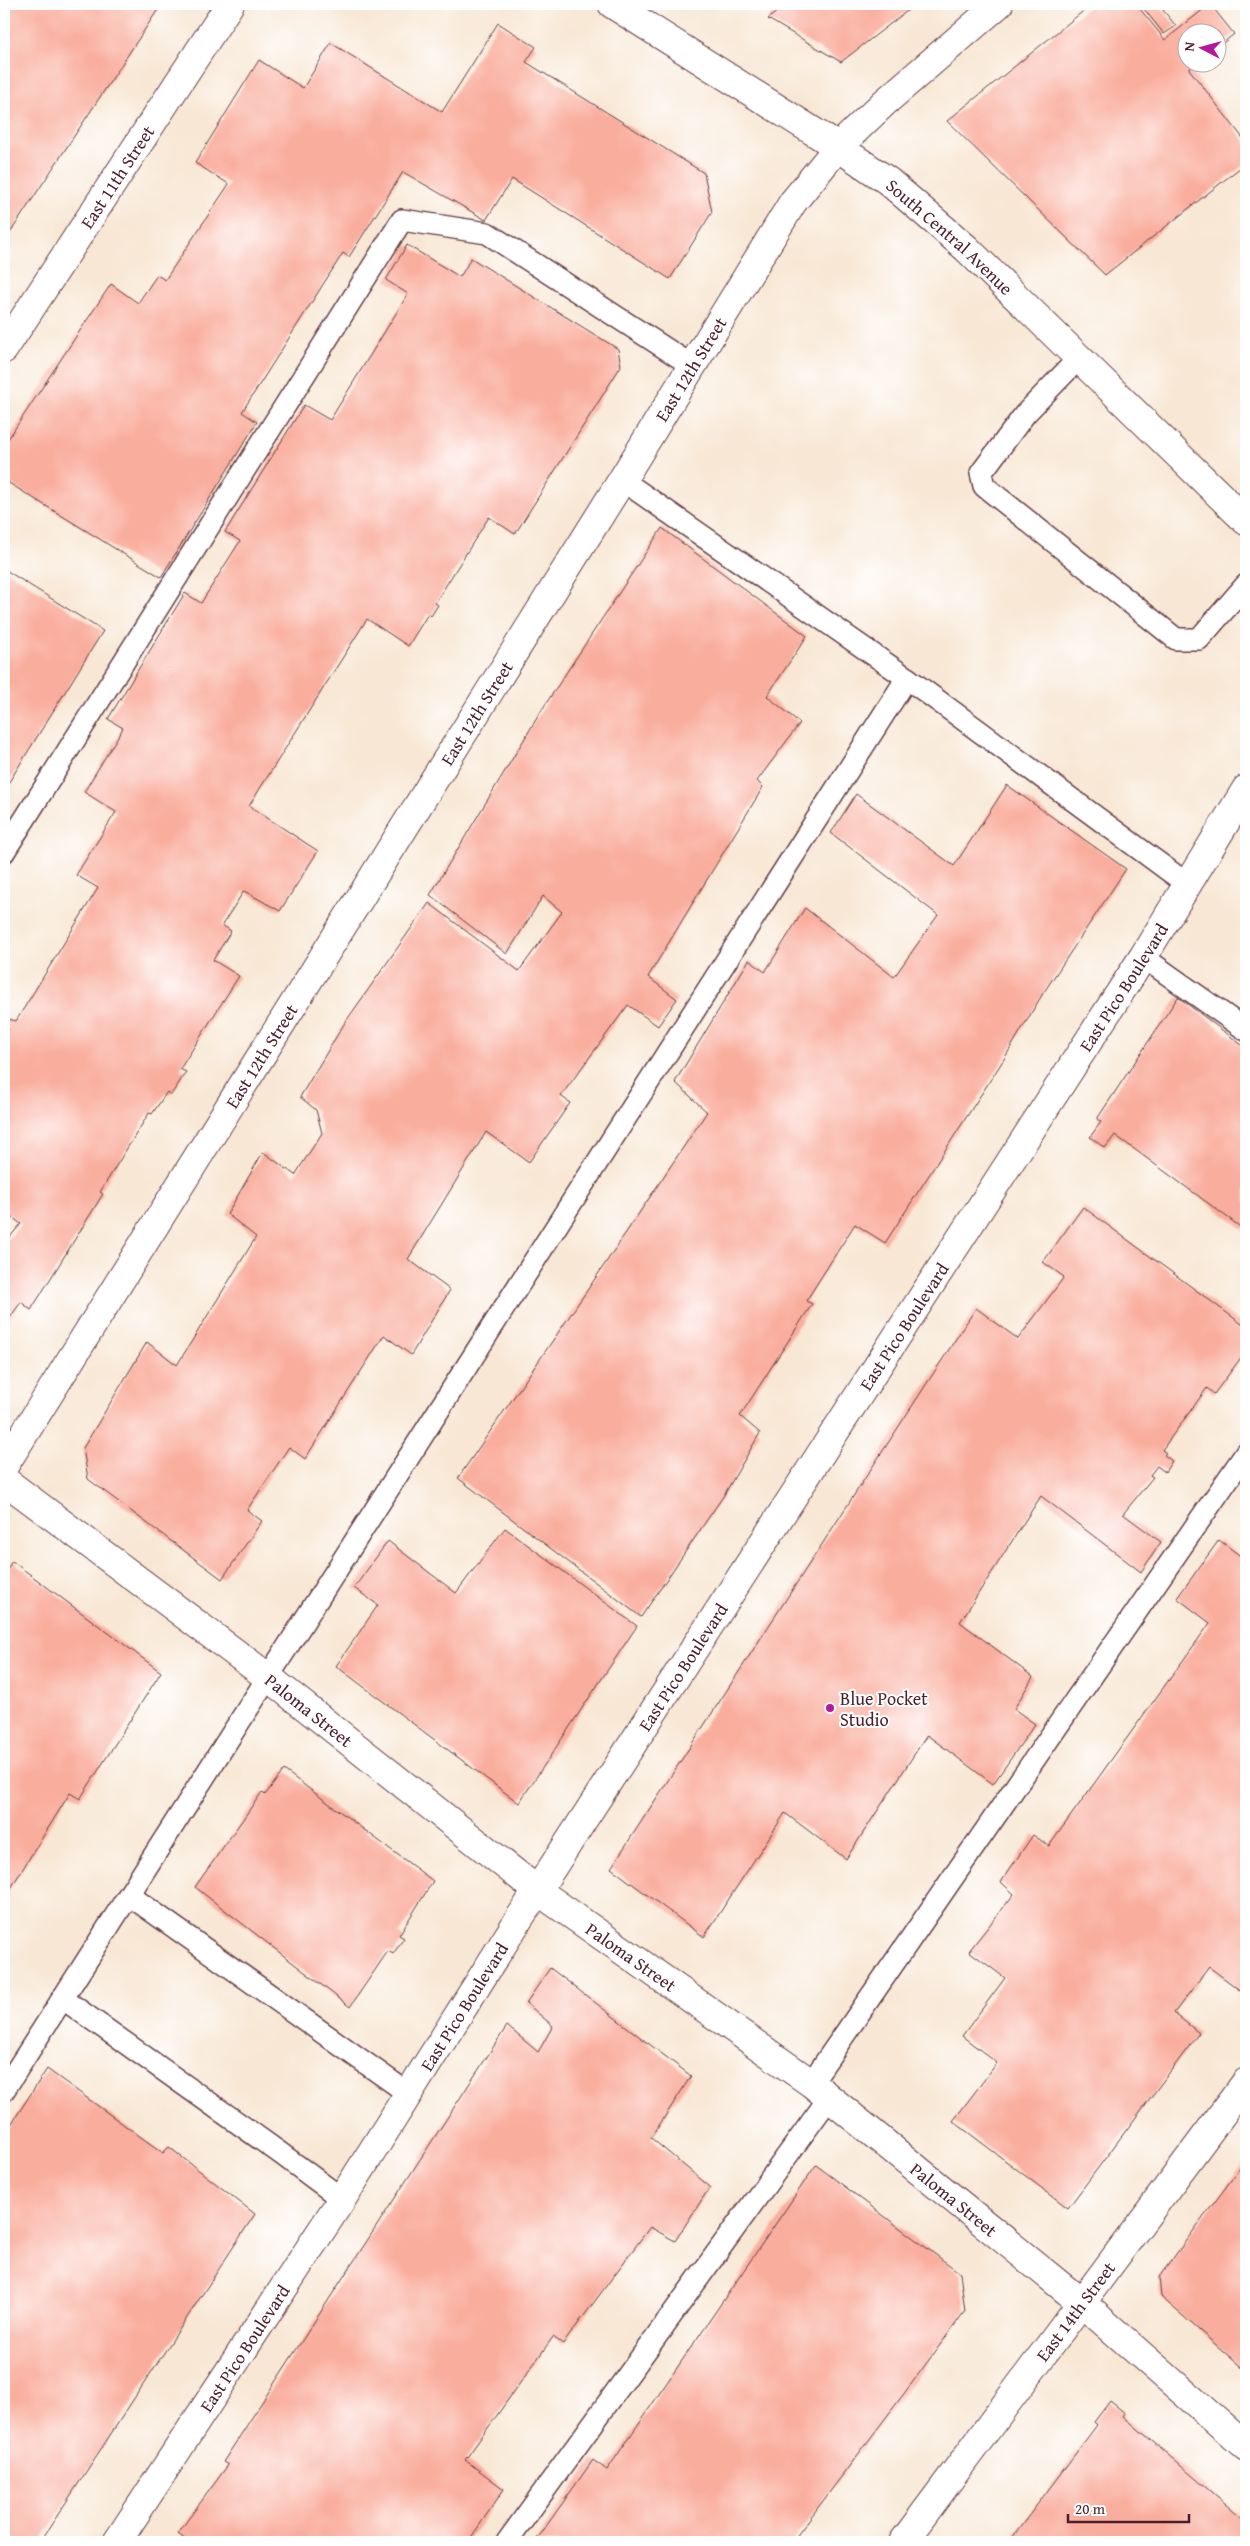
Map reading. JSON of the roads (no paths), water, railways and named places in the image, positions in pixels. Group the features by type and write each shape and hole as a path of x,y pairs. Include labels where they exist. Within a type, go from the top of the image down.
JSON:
{"street":[{"name":"East 11th Street","path":"4,349 230,4"},
{"name":"South Central Avenue","path":"612,4 838,147 888,181 966,248 1246,521"},
{"name":"East 12th Street","path":"4,1466 622,480 793,202 838,147 888,99 999,4"},
{"name":"East Pico Boulevard","path":"117,2542 342,2199 538,1891 1143,957 1246,789"},
{"name":"Paloma Street","path":"4,1480 269,1678 538,1891 820,2090 1082,2303 1246,2448"},
{"name":"East 14th Street","path":"903,2542 1246,2082"}],"lane":[{"path":"4,852 402,220 487,233 691,365"},
{"path":"1080,358 1025,414 980,473 984,486 1176,639 1199,640 1246,585"},
{"path":"622,480 907,678 1187,884"},
{"path":"4,2090 907,678"},
{"path":"1143,957 1246,1030"},
{"path":"507,2542 820,2090 1246,1453"},
{"path":"129,1895 409,2094"},
{"path":"62,1998 342,2199"}],"place":[{"name":"Blue Pocket Studio","path":"830,1708"}]}
